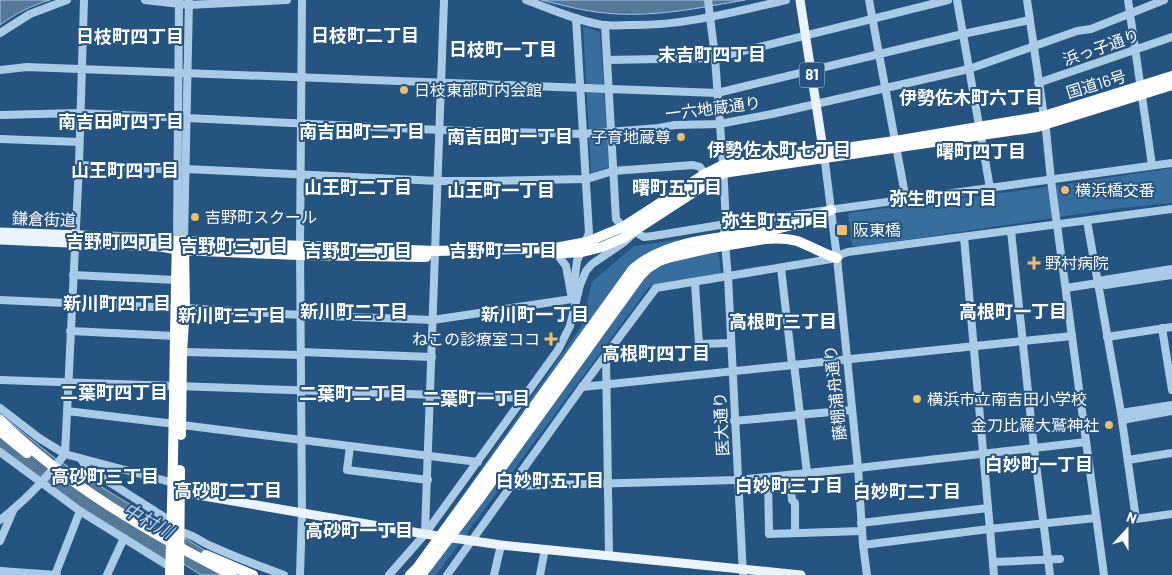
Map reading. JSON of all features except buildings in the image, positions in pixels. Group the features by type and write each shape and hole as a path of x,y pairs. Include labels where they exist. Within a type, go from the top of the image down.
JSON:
{"highway":[{"name":"国道16号","path":"180,246 435,254 556,254 584,247 624,228 705,174 723,169 1045,120 1141,90 1172,76"},
{"name":"国道16号","path":"1141,90 1172,85"},
{"name":"国道16号","path":"435,254 602,247 635,232 723,169"},
{"path":"421,575 479,499 646,270 658,261 670,257 765,235 804,222 831,210"},
{"path":"410,575 418,567 472,493 633,269 643,260 669,249 710,239 765,235 797,241 837,258"},
{"path":"178,575 180,532 178,386 174,336 180,308 176,280 180,246"},
{"path":"178,386 182,352 180,246"},
{"path":"0,420 51,465 149,532 232,575"},
{"path":"0,431 68,484 220,575"},
{"path":"170,571 172,522 178,486"},
{"path":"149,532 239,575"},
{"path":"149,532 253,575"}],"main road":[{"name":"藤棚浦舟通り","path":"800,0 824,154"},
{"name":"鎌倉街道","path":"0,232 160,247 180,246"},
{"name":"鎌倉街道","path":"0,240 75,239"},
{"path":"178,486 192,494 425,534 743,572 801,575"}],"street":[{"path":"0,33 30,14 67,0"},
{"path":"0,520 14,510 43,482 63,456 67,411 79,165 79,113 84,0"},
{"path":"145,0 179,2 287,0"},
{"path":"300,575 302,513 300,251 302,0"},
{"path":"425,534 444,0"},
{"path":"526,0 576,18 605,25 670,24 786,0"},
{"path":"869,0 906,200"},
{"path":"607,60 715,58 948,0"},
{"path":"957,0 990,188"},
{"path":"1027,0 1045,120 1051,180 1104,575"},
{"path":"1128,0 1152,166"},
{"name":"一六地蔵通り","path":"0,115 79,113 440,130 583,134 675,125 719,124 969,69 1077,31 1091,29 1164,0"},
{"path":"179,2 179,74 182,118 180,246"},
{"path":"182,118 187,73 189,2"},
{"name":"医大通り","path":"709,4 723,169 726,224 724,233 728,277 743,572"},
{"path":"571,321 577,261 589,233 576,18"},
{"path":"0,70 27,67 717,93 963,34 1030,20"},
{"path":"605,25 616,219 624,228"},
{"name":"浜っ子通り","path":"1038,83 1172,37"},
{"path":"0,138 79,142"},
{"name":"藤棚浦舟通り","path":"824,154 837,258 867,575"},
{"path":"389,575 425,534 558,350 568,331 580,285 586,271 592,264 623,243 635,232 644,237 653,236 726,224 1172,163"},
{"path":"79,165 438,181 587,179 613,171 693,165 700,167 705,174"},
{"path":"447,575 582,387 656,288 837,258 848,252 1172,209"},
{"path":"1087,221 1121,416 1136,519 1172,514"},
{"path":"1011,231 1034,448 1050,575"},
{"path":"964,237 994,575"},
{"path":"556,254 566,266 572,299"},
{"path":"781,268 806,473"},
{"path":"1066,288 1172,269"},
{"path":"73,275 176,280"},
{"path":"1098,283 1172,275"},
{"path":"695,282 699,344 730,343"},
{"path":"0,300 433,320 572,299"},
{"path":"1108,337 1172,327"},
{"path":"1162,328 1172,390"},
{"path":"70,331 174,336"},
{"path":"582,387 1072,336"},
{"path":"182,352 432,357"},
{"path":"606,355 609,555"},
{"path":"0,380 524,398"},
{"path":"1121,416 1172,405"},
{"path":"0,408 63,456 81,459 178,486"},
{"path":"734,421 852,410"},
{"path":"67,411 478,462"},
{"path":"1121,416 1172,411"},
{"path":"511,486 737,480 1086,442"},
{"path":"350,446 347,470 428,480"},
{"path":"0,452 80,510 178,575"},
{"path":"1128,460 1172,453"},
{"path":"81,459 87,468 172,522"},
{"path":"789,475 792,500 795,503 795,532"},
{"path":"768,477 769,534 862,527 988,508"},
{"path":"0,541 14,510"},
{"path":"0,571 56,575 80,510"},
{"path":"863,545 1096,518"},
{"path":"180,532 187,533 231,555 284,575"},
{"path":"107,575 124,538"},
{"path":"494,575 501,544"},
{"path":"540,575 545,549"},
{"path":"992,562 1060,559"}],"shaded area":[{"path":"583,26 600,32 609,167 591,173"},
{"path":"1172,168 1172,203 1113,209 858,247 852,245 849,221 847,220 849,219 848,213 1061,185"},
{"path":"716,234 721,273 649,287 436,575 422,575 411,568 581,327 592,282 634,246"}],"water":[{"path":"0,0 50,0 24,10 0,25"},
{"path":"541,0 745,0 658,13 623,14 589,11"},
{"path":"0,414 56,459 209,553 256,575 201,575 193,570 67,489 0,442"}],"waterway":[{"name":"中村川","path":"0,440 89,508 176,558"}],"place":[{"name":"日枝東部町内会館","path":"404,90"},
{"name":"子育地蔵尊","path":"681,137"},
{"name":"横浜橋交番","path":"1065,190"},
{"name":"吉野町スクール","path":"195,217"},
{"name":"阪東橋","path":"842,230"},
{"name":"野村病院","path":"1034,263"},
{"name":"ねこの診療室ココ","path":"551,339"},
{"name":"横浜市立南吉田小学校","path":"917,399"},
{"name":"金刀比羅大鷲神社","path":"1109,425"}],"district":[{"name":"日枝町二丁目","path":"365,36"},
{"name":"日枝町四丁目","path":"130,37"},
{"name":"日枝町一丁目","path":"503,50"},
{"name":"末吉町四丁目","path":"712,55"},
{"name":"伊勢佐木町六丁目","path":"971,98"},
{"name":"南吉田町四丁目","path":"121,122"},
{"name":"南吉田町二丁目","path":"362,132"},
{"name":"南吉田町一丁目","path":"510,137"},
{"name":"伊勢佐木町七丁目","path":"779,150"},
{"name":"曙町四丁目","path":"981,152"},
{"name":"山王町四丁目","path":"125,171"},
{"name":"山王町二丁目","path":"358,188"},
{"name":"曙町五丁目","path":"677,188"},
{"name":"山王町一丁目","path":"501,191"},
{"name":"弥生町四丁目","path":"943,199"},
{"name":"弥生町五丁目","path":"775,221"},
{"name":"吉野町四丁目","path":"120,242"},
{"name":"吉野町三丁目","path":"234,246"},
{"name":"吉野町二丁目","path":"358,251"},
{"name":"吉野町一丁目","path":"503,251"},
{"name":"新川町四丁目","path":"117,304"},
{"name":"新川町二丁目","path":"354,312"},
{"name":"高根町一丁目","path":"1013,312"},
{"name":"新川町一丁目","path":"535,315"},
{"name":"新川町三丁目","path":"232,316"},
{"name":"高根町三丁目","path":"783,322"},
{"name":"高根町四丁目","path":"656,354"},
{"name":"二葉町四丁目","path":"114,393"},
{"name":"二葉町二丁目","path":"353,394"},
{"name":"二葉町一丁目","path":"476,399"},
{"name":"白妙町一丁目","path":"1039,465"},
{"name":"高砂町三丁目","path":"105,477"},
{"name":"白妙町五丁目","path":"550,481"},
{"name":"白妙町三丁目","path":"789,486"},
{"name":"高砂町二丁目","path":"228,491"},
{"name":"白妙町二丁目","path":"907,492"},
{"name":"高砂町一丁目","path":"359,531"}]}
